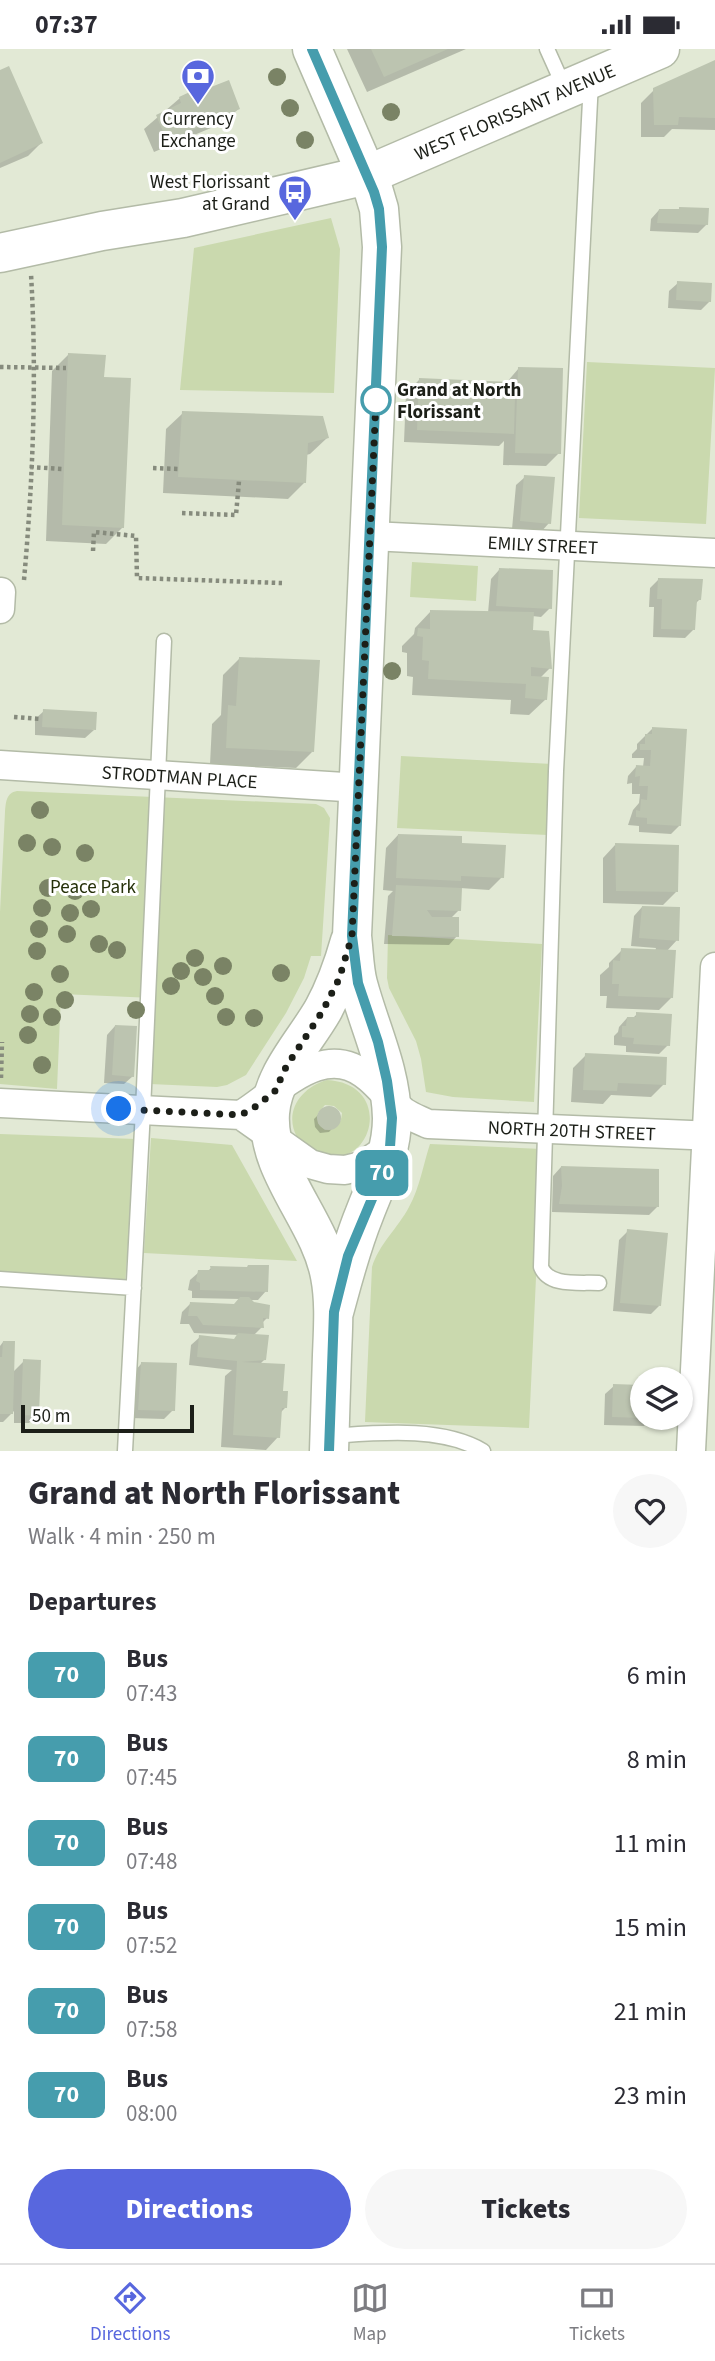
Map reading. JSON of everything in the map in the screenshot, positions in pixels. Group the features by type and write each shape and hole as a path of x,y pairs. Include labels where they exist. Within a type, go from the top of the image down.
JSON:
{"main road":[{"path":"312,49 367,175 379,209 382,247 352,936 358,983 378,1042 392,1118 390,1147 382,1175 348,1256 334,1312"},
{"name":"WEST FLORISSANT AVENUE","path":"15,261 102,231 183,218 367,175 660,49"},
{"path":"329,1443 334,1312 330,1276 323,1252 285,1174 256,1125 270,1112 275,1091 286,1067 322,1012 339,979 352,936"}],"street":[{"name":"EMILY STREET","path":"371,536 715,553"},
{"path":"0,609 8,591"},
{"name":"STRODTMAN PLACE","path":"0,765 360,788"},
{"path":"691,1451 711,1136 715,967"},
{"name":"NORTH 20TH STREET","path":"275,1091 300,1073 317,1066 348,1065 362,1072 406,1113 428,1124 711,1136"},
{"path":"1,1090 256,1125 310,1164 328,1169 345,1170 361,1166 407,1133 428,1124"}],"lane":[{"path":"547,49 578,85 568,545 556,771 541,1266 544,1275 552,1280 599,1283"},
{"path":"125,1451 164,641"},
{"path":"0,1279 134,1288"},
{"path":"329,1443 376,1433 429,1434 473,1445 483,1451"}],"path":[{"path":"8,591 28,532 35,348 15,261"},
{"path":"0,367 66,368"},
{"path":"30,467 62,469"},
{"path":"153,468 178,469"},
{"path":"182,513 236,515 239,481"},
{"path":"93,551 94,532 136,536 137,578 282,583"},
{"path":"14,717 40,719"},
{"path":"1,1090 2,1042"}],"green space":[{"path":"331,218 340,249 334,393 180,390 194,248"},
{"path":"587,362 715,368 706,524 579,518"},
{"path":"412,562 478,566 476,601 410,597"},
{"path":"401,756 552,764 548,835 397,828"},
{"name":"Peace Park","path":"17,791 316,804 324,808 330,818 321,956 311,956 304,978 286,1013 246,1075 217,1087 150,1084 153,998 61,994 57,1089 0,1084 0,912 5,812 6,801"},
{"path":"388,935 542,944 534,1102 453,1097 426,1092 416,1041 389,988"},
{"path":"327,1080 349,1085 363,1096 369,1111 369,1127 363,1141 352,1152 337,1157 318,1153 306,1147 297,1137 292,1118 297,1101 318,1083","holes":["325,1105 334,1106 342,1113 340,1121 335,1127 325,1130 318,1123 318,1113"]},
{"path":"0,1134 136,1139 125,1284 0,1274"},
{"path":"151,1138 232,1145 297,1261 144,1253"},
{"path":"430,1144 542,1149 529,1428 365,1422 372,1267 379,1251 413,1199"}],"building":[{"path":"371,49 448,49 384,77"},
{"path":"715,60 715,118 679,117 678,125 654,125 653,88"},
{"path":"9,66 43,143 0,163 0,70"},
{"path":"229,80 240,109 167,141 156,115 181,103 179,97 209,83 211,87"},
{"path":"709,208 708,225 657,223 659,209"},
{"path":"677,281 712,283 711,302 676,300"},
{"path":"68,353 106,355 104,377 131,378 124,528 62,525"},
{"path":"518,367 563,368 561,454 515,453"},
{"path":"419,378 512,382 511,394 515,395 514,434 417,430"},
{"path":"182,411 323,416 329,438 308,443 306,483 178,477"},
{"path":"524,475 555,477 551,524 520,521"},
{"path":"499,568 553,570 552,609 496,606"},
{"path":"658,578 703,579 701,600 697,600 695,630 661,629 662,599 657,599"},
{"path":"430,610 534,612 533,630 549,631 552,669 531,667 531,676 549,677 547,700 525,698 526,684 428,679 429,661 422,660 423,637 417,636 418,628 430,629"},
{"path":"239,657 320,660 314,752 226,748 228,705 236,706"},
{"path":"43,709 97,712 96,730 42,727"},
{"path":"652,727 687,729 681,826 647,824 647,818 636,817 636,810 640,811 641,799 647,800 648,786 639,786 640,776 635,777 636,765 650,766 651,750 640,750 640,744 645,744 645,734 652,734"},
{"path":"398,834 462,836 462,843 506,845 504,878 461,876 461,881 396,878"},
{"path":"615,843 679,845 678,892 616,891"},
{"path":"396,885 462,888 461,911 427,910 432,917 459,917 459,937 392,936"},
{"path":"642,906 680,907 679,941 639,938"},
{"path":"621,948 676,950 673,998 618,996 619,984 612,984 613,960 620,961"},
{"path":"636,1012 672,1014 670,1046 633,1044 634,1038 622,1037 622,1026 626,1026 627,1017 636,1017"},
{"path":"115,1025 137,1026 134,1077 112,1075"},
{"path":"585,1053 667,1057 666,1085 618,1083 617,1091 583,1090"},
{"path":"329,1106 338,1109 341,1118 338,1127 329,1130 320,1127 317,1118 320,1109"},
{"path":"561,1166 659,1169 659,1207 559,1204"},
{"path":"627,1229 668,1233 661,1306 620,1303"},
{"path":"269,1265 268,1292 200,1290 200,1283 196,1281 198,1270 211,1270 210,1266"},
{"path":"240,1297 249,1297 254,1302 270,1305 269,1319 263,1318 264,1328 203,1325 197,1316 188,1316 190,1302 234,1304"},
{"path":"238,1333 269,1335 266,1360 242,1362 285,1364 283,1391 288,1391 287,1408 282,1408 280,1438 233,1435 237,1361 197,1357 199,1335 234,1339"},
{"path":"3,1341 15,1341 13,1414 0,1414 0,1357"},
{"path":"23,1359 41,1360 39,1416 21,1415"},
{"path":"141,1362 177,1363 175,1411 138,1410"},
{"path":"613,1384 630,1385 630,1418 612,1417"}],"bus line":[{"name":"70","path":"312,49 374,192 379,209 382,247 352,936 358,983 378,1042 392,1118 390,1147 382,1175 348,1256 334,1312 329,1451"}],"place":[{"name":"Currency Exchange","path":"198,106"},
{"name":"West Florissant at Grand","path":"295,222"},
{"name":"Grand at North Florissant","path":"376,400"}],"route":[{"path":"119,1109 241,1115 258,1105 275,1091 286,1067 322,1012 339,979 352,936 376,400"}]}
